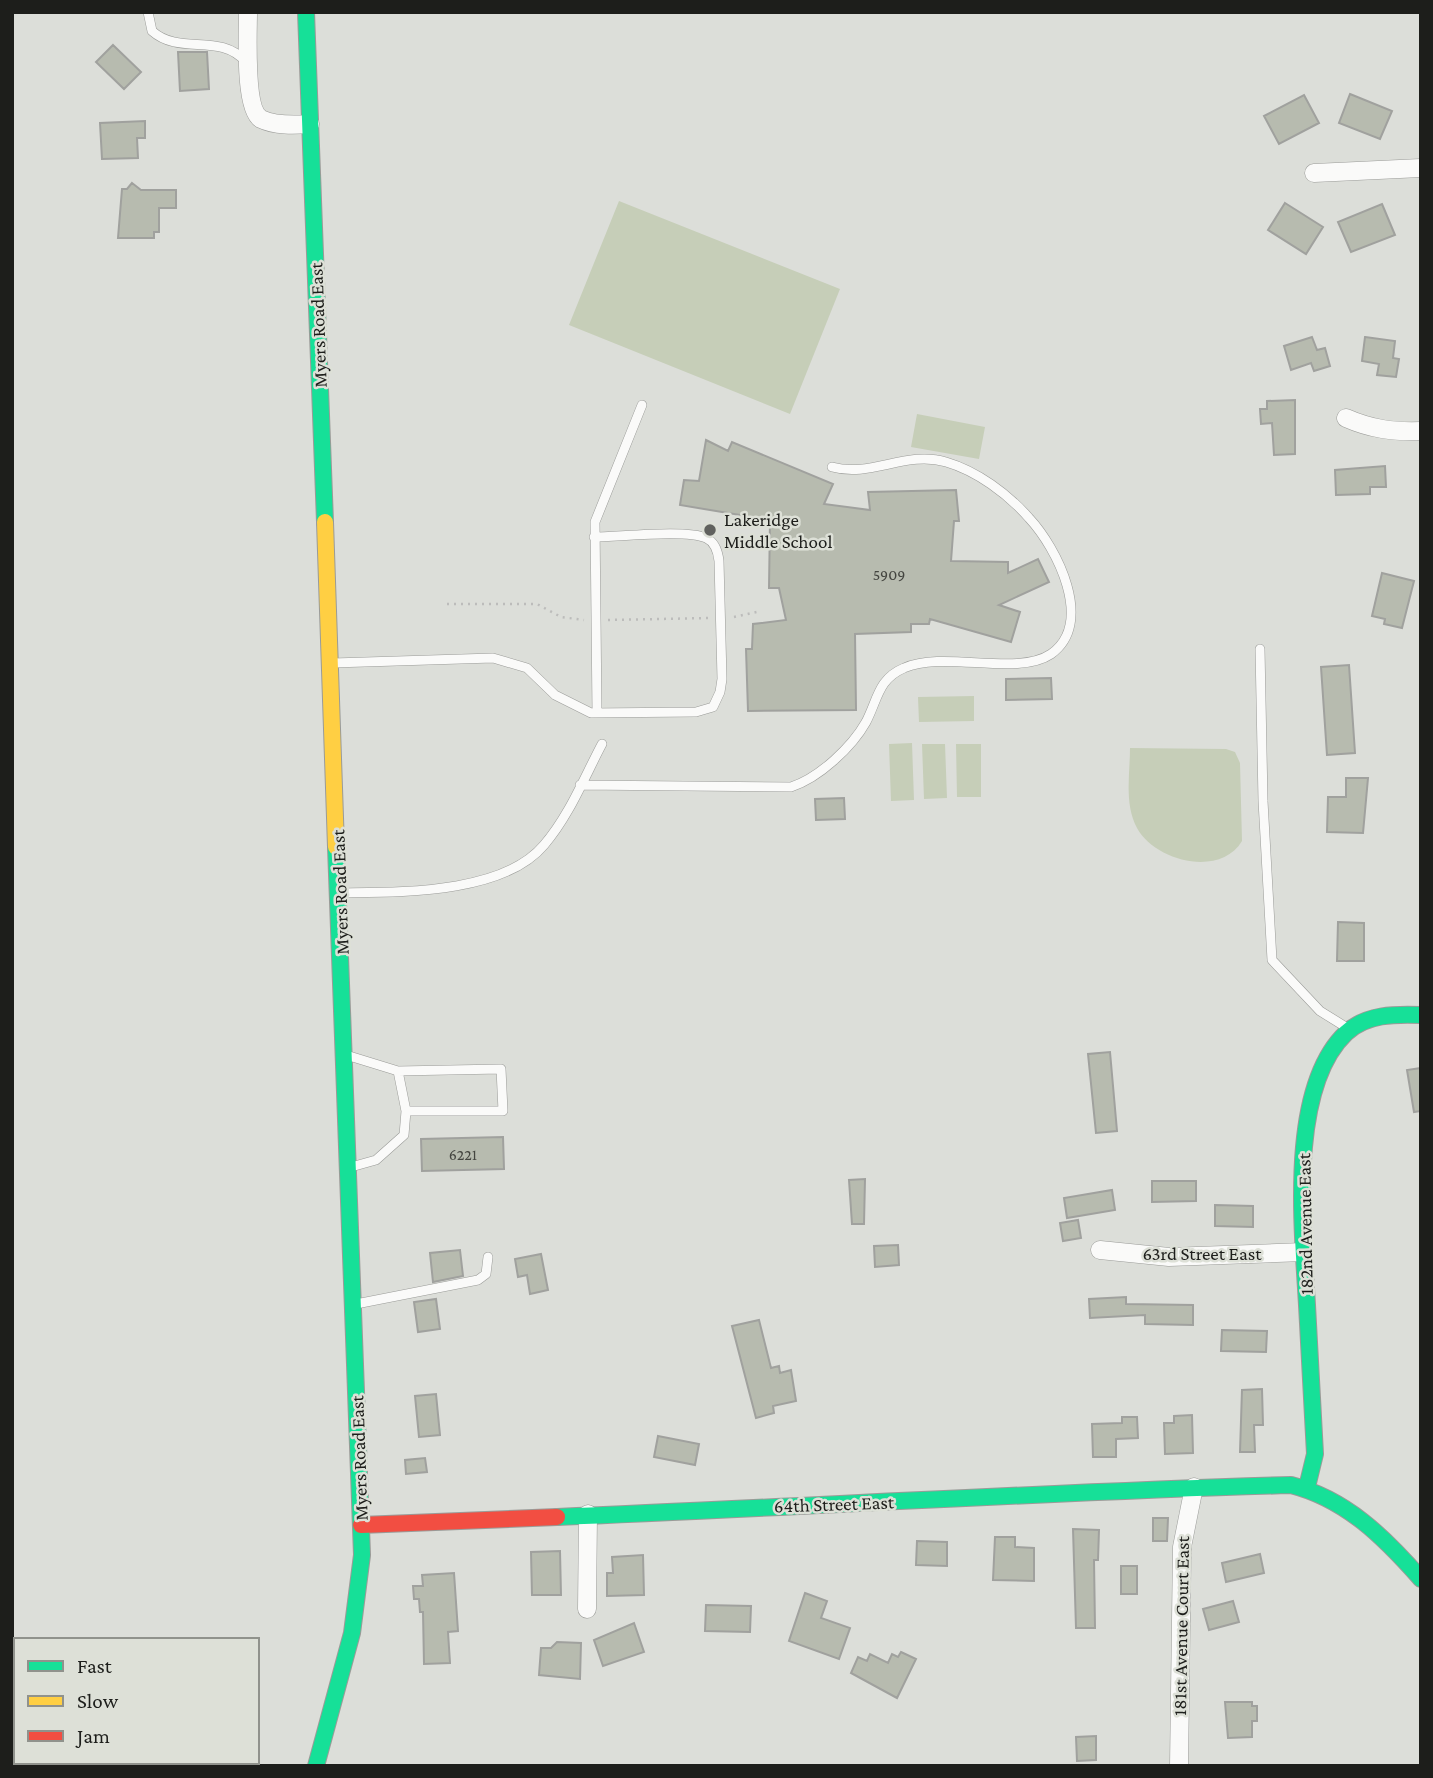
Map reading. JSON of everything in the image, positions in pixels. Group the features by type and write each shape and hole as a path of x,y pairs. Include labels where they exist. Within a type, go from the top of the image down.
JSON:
{"street":[{"path":"248,12 250,98 254,112 262,120 290,125 310,124"},
{"name":"Myers Road East","path":"306,12 346,1055 362,1555 352,1633 316,1766"},
{"path":"1314,173 1421,167"},
{"path":"1346,418 1366,427 1421,431"},
{"path":"1350,1030 1362,1022 1374,1019 1421,1015"},
{"name":"182nd Avenue East","path":"1307,1487 1315,1454 1301,1184 1304,1147 1311,1108 1324,1068 1335,1047 1350,1030"},
{"name":"63rd Street East","path":"1100,1250 1169,1256 1304,1252"},
{"name":"64th Street East","path":"361,1525 972,1500 1194,1487 1307,1487"},
{"name":"181st Avenue Court East","path":"1179,1766 1182,1547 1194,1487"},
{"path":"1307,1487 1371,1528 1421,1579"},
{"path":"587,1609 588,1514"}],"lane":[{"path":"148,12 152,31 170,43 230,48 249,66"},
{"path":"597,712 594,537 603,501 642,405"},
{"path":"580,785 791,787 816,774 858,733 865,723 879,687 903,668 926,663 1025,662 1049,655 1060,646 1072,621 1072,600 1038,529 1012,501 976,476 945,462 915,459 859,472 832,467"},
{"path":"331,663 472,657 502,660 527,668 555,695 573,706 597,712 701,711 715,703 722,679 719,561 713,543 703,537 687,535 594,537"},
{"path":"1260,649 1263,801 1272,960 1320,1011 1350,1030"},
{"path":"340,893 457,885 521,866 542,848 561,823 602,744"},
{"path":"346,1055 398,1071 501,1069 503,1111 406,1111"},
{"path":"349,1167 376,1160 404,1135 406,1111 398,1071"},
{"path":"354,1304 478,1280 486,1274 488,1257"}],"green space":[{"path":"619,201 840,289 790,414 569,325"},
{"path":"917,414 985,427 979,459 911,447"},
{"path":"974,696 974,721 919,722 918,697"},
{"path":"912,743 914,800 891,801 889,744"},
{"path":"922,744 945,744 947,798 924,799"},
{"path":"956,744 981,744 981,797 957,797"},
{"path":"1130,748 1226,749 1235,752 1240,763 1242,841 1232,852 1219,859 1188,861 1158,849 1146,840 1137,828 1130,809"}],"building":[{"path":"113,45 141,72 124,89 96,62"},
{"path":"178,52 207,52 209,89 180,91"},
{"path":"1350,94 1392,111 1380,139 1339,123"},
{"path":"1304,95 1319,123 1279,144 1264,116"},
{"path":"145,121 145,138 137,138 138,158 102,159 100,123"},
{"path":"132,183 141,190 176,190 176,208 159,208 159,232 154,232 154,238 118,238 122,189 127,189"},
{"path":"1285,203 1323,227 1306,254 1268,230"},
{"path":"1382,204 1395,235 1351,252 1338,222"},
{"path":"1312,337 1317,350 1325,348 1330,366 1314,371 1311,363 1291,370 1284,346"},
{"path":"1365,337 1395,341 1393,358 1399,359 1396,377 1377,375 1379,364 1362,361"},
{"path":"1295,400 1295,454 1274,455 1272,423 1261,424 1260,409 1267,409 1267,401"},
{"path":"706,440 728,451 732,442 833,484 824,504 870,510 868,492 956,490 959,521 954,521 951,561 1008,562 1008,573 1038,559 1049,582 999,605 1020,612 1011,642 930,619 929,624 911,624 911,632 855,634 856,710 748,711 746,649 752,649 753,624 786,620 779,588 769,588 770,520 680,505 684,480 699,481"},
{"path":"1385,466 1386,487 1370,487 1370,494 1336,495 1335,470"},
{"path":"1382,573 1414,581 1402,628 1384,624 1385,619 1372,616"},
{"path":"1349,665 1355,753 1327,755 1321,667"},
{"path":"1051,678 1052,699 1006,700 1006,679"},
{"path":"1346,778 1368,778 1363,833 1327,832 1328,797 1346,797"},
{"path":"844,798 845,819 816,820 815,799"},
{"path":"1338,922 1364,923 1364,961 1337,961"},
{"path":"1110,1052 1117,1131 1096,1133 1088,1054"},
{"path":"1421,1068 1421,1111 1414,1112 1407,1070"},
{"path":"503,1137 504,1169 422,1171 421,1139"},
{"path":"865,1179 864,1224 852,1224 849,1180"},
{"path":"1152,1181 1196,1181 1196,1201 1152,1202"},
{"path":"1112,1190 1115,1210 1067,1218 1064,1198"},
{"path":"1215,1205 1253,1206 1253,1227 1215,1226"},
{"path":"1078,1220 1081,1238 1063,1241 1060,1223"},
{"path":"898,1245 899,1265 875,1267 874,1246"},
{"path":"460,1250 463,1276 433,1282 430,1253"},
{"path":"541,1254 548,1290 530,1294 527,1275 518,1277 515,1259"},
{"path":"1126,1297 1126,1304 1193,1305 1193,1325 1145,1324 1145,1315 1090,1318 1089,1299"},
{"path":"436,1299 440,1329 418,1332 414,1302"},
{"path":"759,1320 771,1368 779,1366 780,1373 791,1370 796,1401 773,1406 774,1413 756,1418 732,1326"},
{"path":"1222,1330 1267,1331 1266,1352 1221,1351"},
{"path":"1262,1389 1263,1425 1254,1425 1255,1452 1240,1452 1242,1390"},
{"path":"436,1394 440,1435 419,1437 415,1396"},
{"path":"1192,1415 1193,1453 1165,1454 1164,1423 1174,1423 1174,1416"},
{"path":"1122,1417 1137,1417 1138,1438 1116,1439 1116,1457 1093,1457 1092,1424 1122,1423"},
{"path":"658,1436 699,1444 695,1465 654,1457"},
{"path":"425,1458 427,1472 406,1474 405,1460"},
{"path":"1153,1518 1168,1518 1167,1541 1153,1541"},
{"path":"1073,1529 1099,1530 1098,1560 1094,1560 1095,1628 1076,1628"},
{"path":"995,1537 1015,1537 1015,1547 1034,1548 1034,1581 993,1580"},
{"path":"917,1541 947,1542 947,1566 916,1565"},
{"path":"560,1551 561,1595 532,1595 531,1552"},
{"path":"1260,1554 1264,1573 1226,1582 1222,1563"},
{"path":"643,1555 644,1595 607,1596 607,1573 613,1573 612,1557"},
{"path":"1121,1566 1137,1566 1137,1594 1121,1594"},
{"path":"454,1573 458,1631 448,1632 450,1663 424,1664 423,1612 420,1612 419,1599 414,1599 413,1586 423,1586 422,1575"},
{"path":"805,1593 827,1601 821,1618 850,1628 839,1659 789,1641"},
{"path":"1233,1601 1239,1622 1209,1630 1203,1609"},
{"path":"706,1605 751,1606 750,1632 705,1631"},
{"path":"634,1623 644,1652 603,1666 594,1640"},
{"path":"557,1642 581,1643 580,1679 539,1675 541,1648 551,1648"},
{"path":"901,1652 916,1659 897,1698 851,1673 858,1657 867,1661 870,1654 888,1663 892,1654 898,1657"},
{"path":"1225,1702 1252,1702 1252,1706 1257,1706 1257,1721 1252,1721 1252,1737 1228,1738"},
{"path":"1096,1736 1096,1760 1077,1761 1076,1737"}],"traffic: fast":[{"path":"306,12 325,522"},
{"path":"316,1766 352,1633 362,1555 336,847"},
{"path":"1307,1487 1315,1454 1302,1202 1307,1124 1314,1089 1327,1058 1354,1027 1381,1016 1421,1015"},
{"path":"557,1517 1291,1485 1311,1491 1347,1510 1378,1534 1421,1579"}],"traffic: slow":[{"path":"325,522 336,847"}],"traffic: jam":[{"path":"361,1525 557,1517"}],"place":[{"name":"Lakeridge Middle School","path":"710,530"}]}
